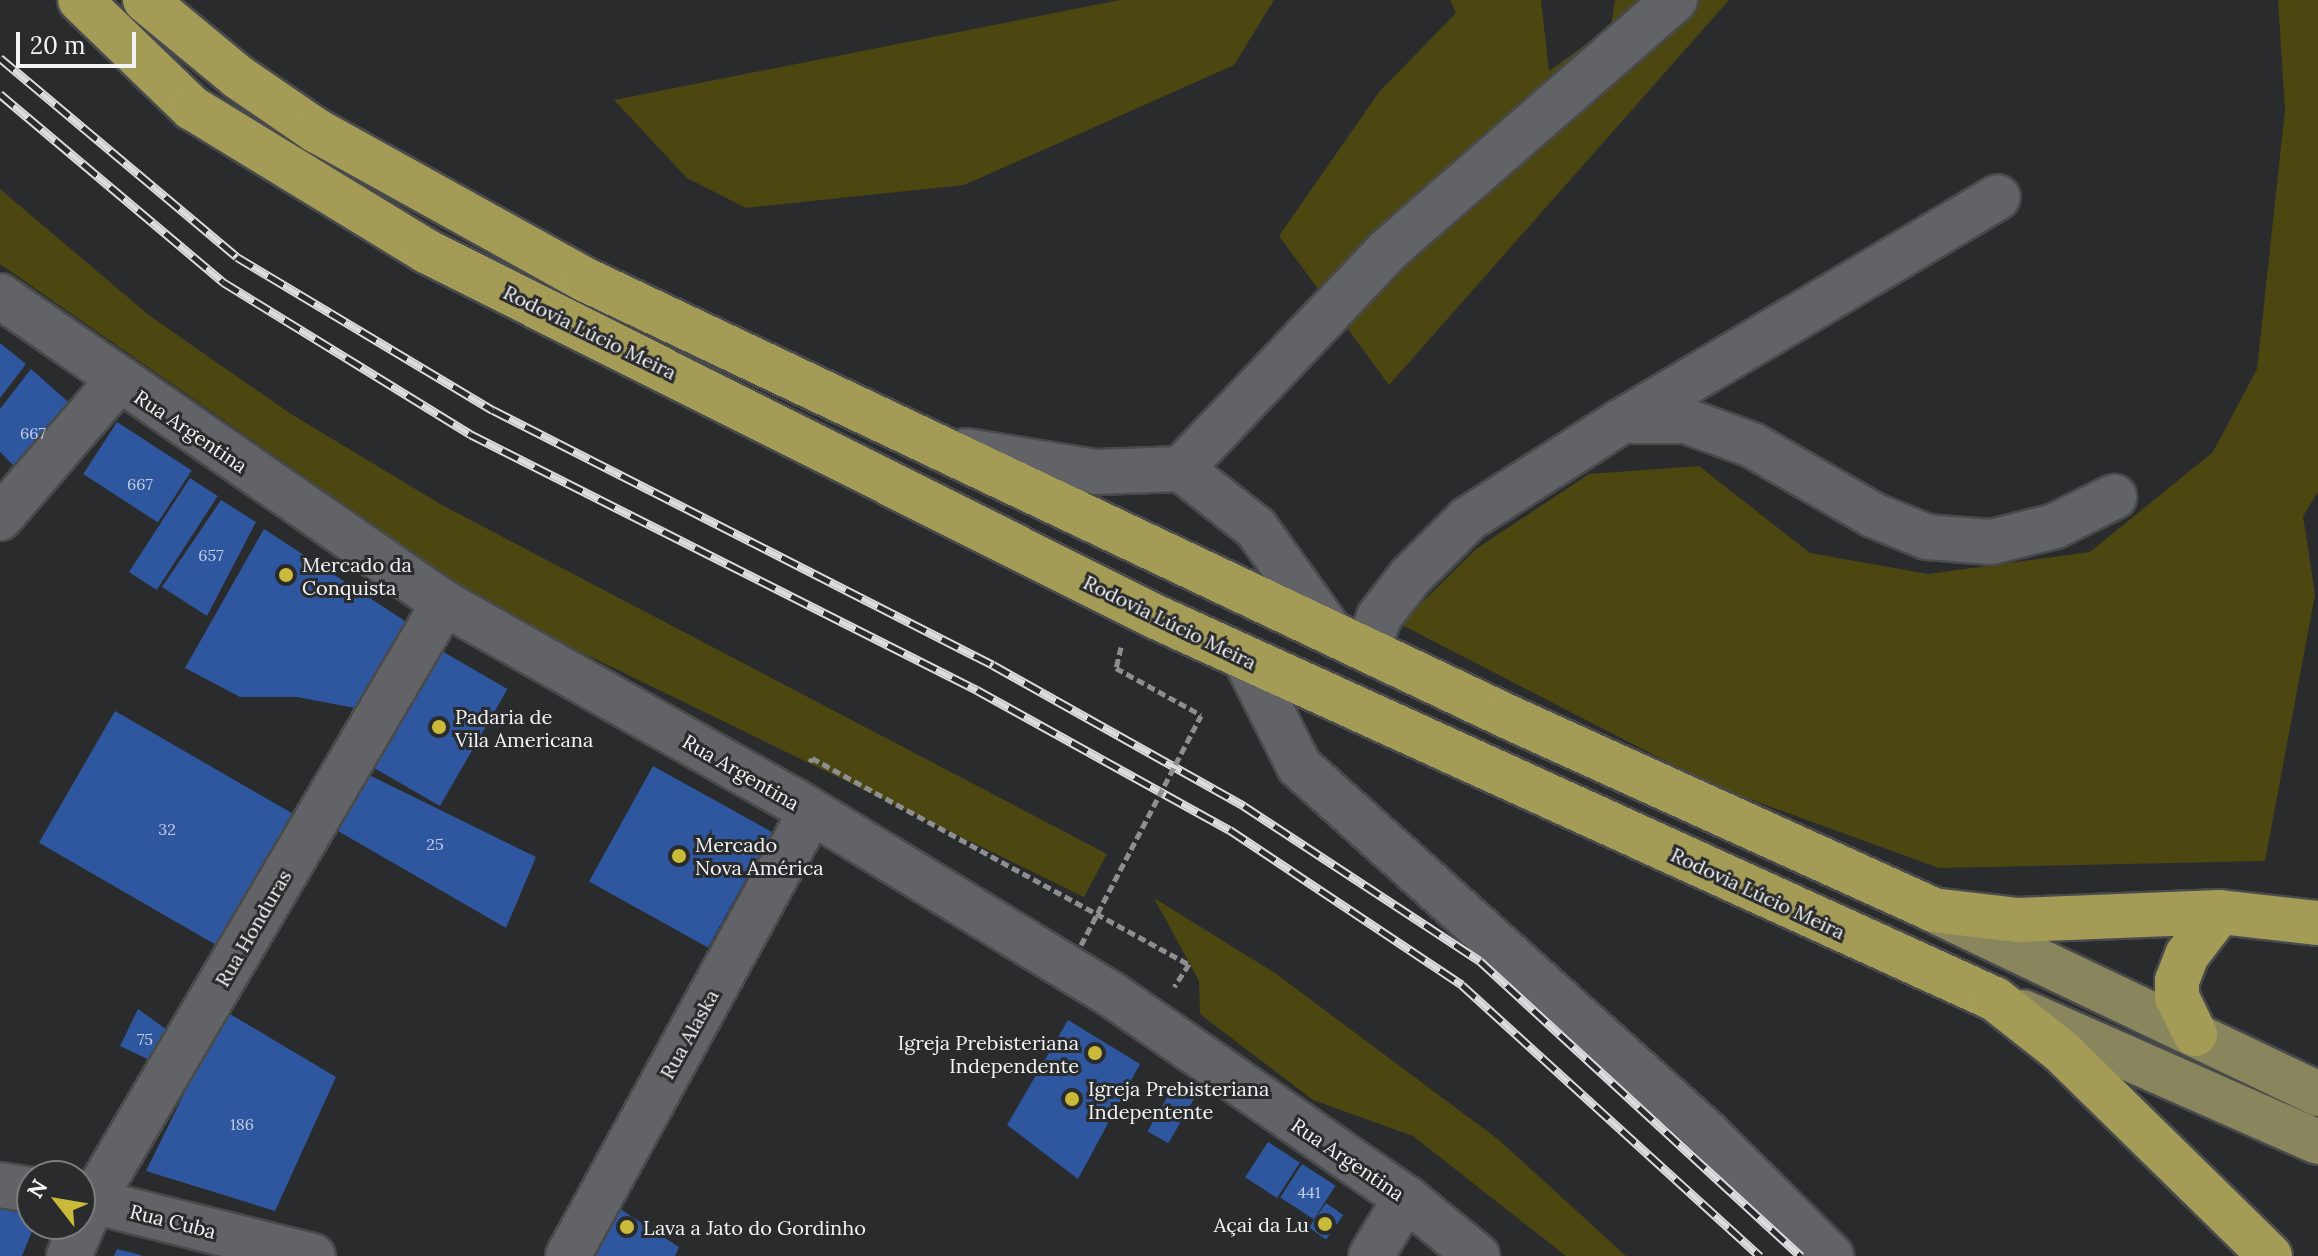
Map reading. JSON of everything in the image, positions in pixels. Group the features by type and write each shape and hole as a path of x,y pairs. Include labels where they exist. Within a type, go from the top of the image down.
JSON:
{"highway":[{"name":"Rodovia Lúcio Meira","path":"80,0 192,108 323,191 426,251 1246,660 1995,999"},
{"path":"145,0 238,77 426,196 586,280 1367,649 1933,910 2018,920 2220,912 2318,923"},
{"path":"2195,1034 2177,997 2177,981 2187,955 2220,912"},
{"path":"1995,999 2062,1052 2270,1256"}],"main road":[{"path":"1933,910 2318,1094"},
{"name":"Rodovia Lúcio Meira","path":"1995,999 2318,1142"}],"street":[{"path":"1181,469 1388,250 1675,0"},
{"path":"1367,649 1379,617 1410,577 1468,519 1622,421 1998,197"},
{"name":"Rua Argentina","path":"0,296 118,381 444,603 801,806 1111,994 1406,1198 1477,1256"},
{"path":"0,518 118,381"},
{"path":"1622,421 1686,421 1752,445 1873,515 1927,537 1991,542 2055,526 2114,497"},
{"path":"933,444 1024,464 1096,472 1181,469 1256,528 1329,630"},
{"name":"Rua Honduras","path":"96,1184 444,603"},
{"path":"1246,660 1299,766 1707,1133 1831,1256"},
{"name":"Rua Alaska","path":"568,1256 801,806"},
{"path":"1371,1256 1406,1198"},
{"name":"Rua Cuba","path":"96,1201 313,1256"}],"path":[{"path":"1092,953 1081,945 1201,715 1116,668 1130,604"},
{"path":"801,806 812,758 1189,964 1172,990 1159,984"}],"shaded area":[{"path":"1120,0 1274,0 1234,65 964,185 746,208 687,178 614,100"},
{"path":"1450,0 1541,0 1549,71 1611,26 1615,0 1729,0 1389,385 1279,236 1379,92 1456,13"},
{"path":"2278,0 2318,0 2318,492 2303,516 2315,595 2265,861 1939,868 1716,787 1400,624 1476,549 1589,474 1699,466 1810,553 1928,574 2090,552 2213,452 2257,369 2285,110"},
{"path":"0,189 150,316 291,414 442,505 1107,854 1084,897 499,612 0,264"},
{"path":"1154,898 1275,973 1499,1140 1626,1256 1566,1256 1413,1136 1313,1100 1200,1014 1199,981"}],"building":[{"path":"0,343 26,364 0,398"},
{"path":"31,369 82,414 27,479 0,452 0,409"},
{"path":"117,422 192,470 158,522 83,474"},
{"path":"190,478 218,496 157,590 129,572"},
{"path":"221,500 256,522 207,616 162,587"},
{"name":"Mercado da Conquista","path":"264,529 405,621 355,708 297,697 240,697 185,668"},
{"name":"Padaria de Vila Americana","path":"433,646 507,689 440,806 366,763"},
{"path":"115,711 293,814 217,946 39,843"},
{"name":"Mercado Nova América","path":"653,766 772,832 708,947 589,881"},
{"path":"367,774 536,857 506,928 338,831"},
{"path":"138,1009 170,1032 154,1062 120,1046"},
{"path":"225,1011 336,1077 275,1211 146,1171"},
{"name":"Igreja Prebisteriana Indepentente","path":"1068,1020 1140,1064 1078,1179 1007,1125"},
{"path":"1176,1082 1197,1094 1168,1143 1148,1131"},
{"path":"1268,1142 1300,1163 1277,1198 1245,1177"},
{"path":"1302,1164 1336,1186 1314,1219 1280,1198"},
{"name":"Açai da Lu","path":"1326,1203 1343,1215 1326,1240 1309,1228"},
{"path":"0,1205 16,1208 16,1240 28,1240 22,1256 0,1256"},
{"name":"Lava a Jato do Gordinho","path":"617,1207 679,1247 675,1256 588,1256"},
{"path":"117,1249 141,1255 141,1256 114,1256"}],"railway":[{"path":"0,58 237,257 493,410 993,665 1244,806 1480,961 1801,1256"},
{"path":"0,94 223,282 470,434 977,690 1230,830 1462,985 1760,1256"}],"place":[{"name":"Mercado da Conquista","path":"286,575"},
{"name":"Padaria de Vila Americana","path":"439,727"},
{"name":"Mercado Nova América","path":"679,856"},
{"name":"Igreja Prebisteriana Independente","path":"1095,1053"},
{"name":"Igreja Prebisteriana Indepentente","path":"1072,1099"},
{"name":"Açai da Lu","path":"1325,1224"},
{"name":"Lava a Jato do Gordinho","path":"627,1227"}]}
